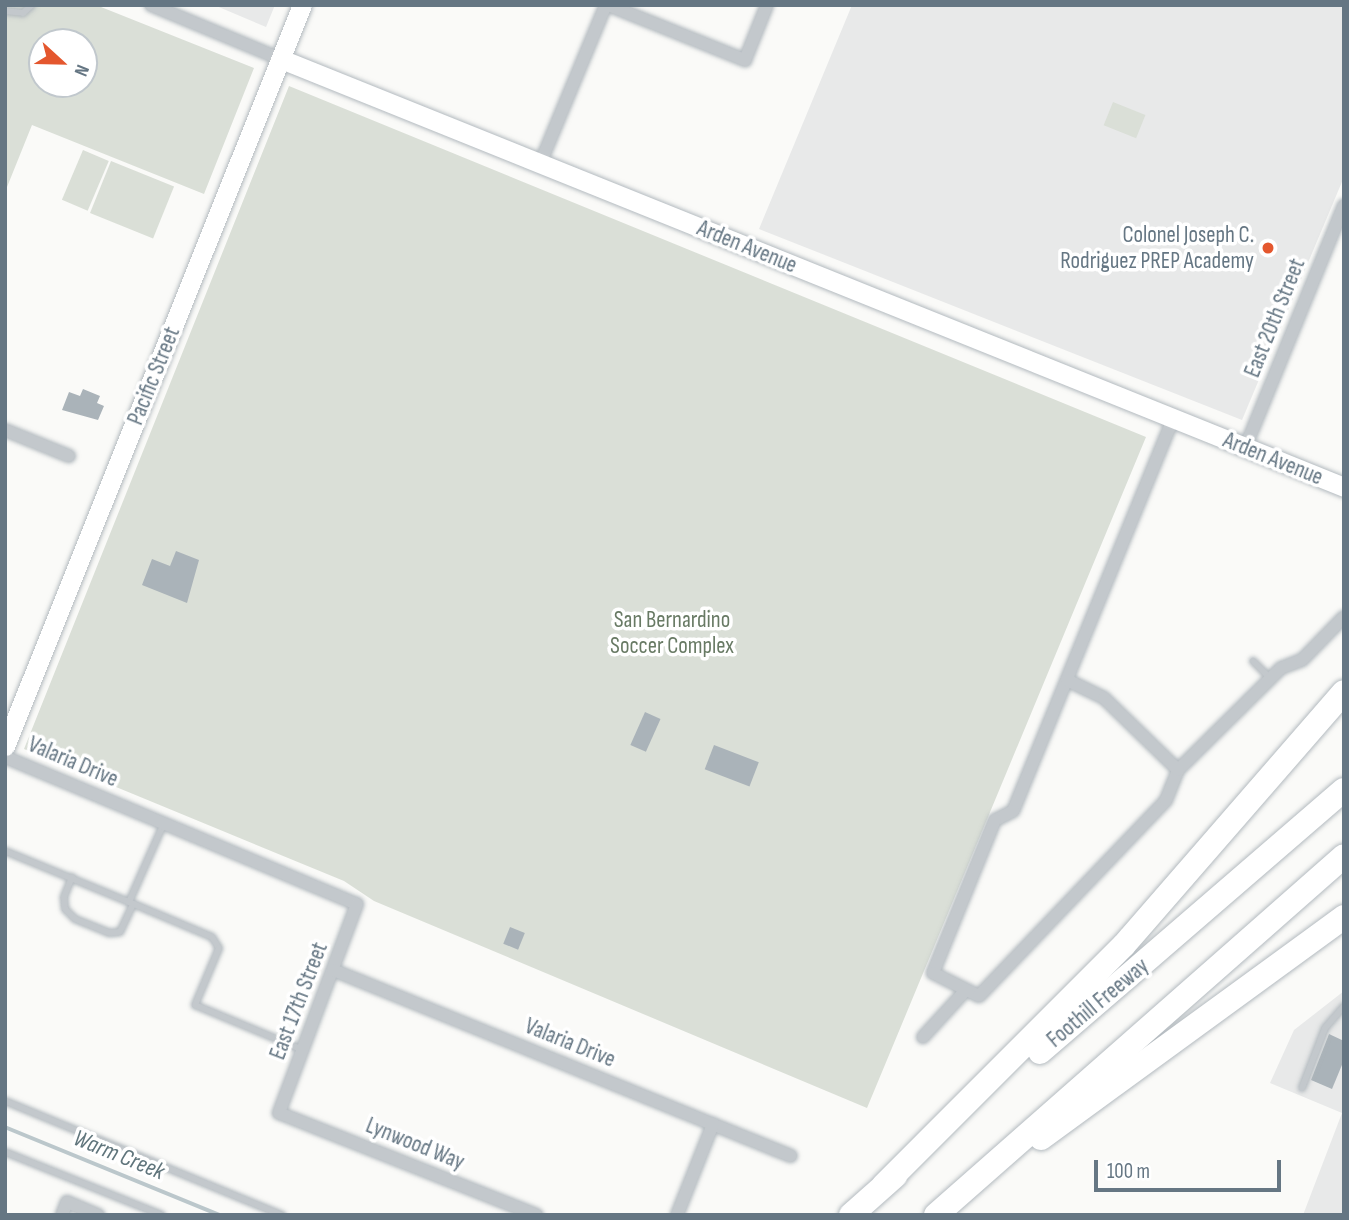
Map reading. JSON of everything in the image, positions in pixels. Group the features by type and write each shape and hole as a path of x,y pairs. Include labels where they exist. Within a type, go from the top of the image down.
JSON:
{"highway":[{"path":"884,1185 1124,945 1344,692"},
{"name":"Foothill Freeway","path":"851,1215 1344,789"},
{"path":"936,1215 993,1162 1344,856"},
{"path":"993,1162 1046,1136 1344,917"}],"street":[{"name":"Arden Avenue","path":"151,5 1344,487"},
{"name":"Pacific Street","path":"5,746 302,5"},
{"path":"540,164 607,5 745,60 767,5"},
{"name":"East 20th Street","path":"1245,448 1344,205"},
{"path":"1173,419 1013,811 995,820 933,973 979,996 1166,800 1178,770 1270,678 1281,668 1302,660 1344,617"},
{"path":"5,430 69,456"},
{"path":"1067,680 1104,698 1178,770"},
{"name":"Valaria Drive","path":"5,757 358,904"},
{"name":"East 17th Street","path":"279,1113 358,904"},
{"name":"Valaria Drive","path":"333,970 791,1156"},
{"path":"923,1037 966,990"},
{"name":"Lynwood Way","path":"279,1113 536,1215"},
{"path":"677,1215 713,1124"},
{"path":"64,1208 97,1215"}],"lane":[{"path":"5,11 23,13 32,5"},
{"path":"1253,661 1270,678"},
{"path":"72,877 64,897 65,909 75,919 108,933 120,932 164,823"},
{"path":"5,850 212,937 219,948 195,1005 303,1050"},
{"path":"1302,1088 1325,1028 1344,1006"},
{"path":"5,1101 282,1215"},
{"path":"5,1152 162,1215"}],"shaded area":[{"path":"214,5 275,5 266,27"},
{"path":"852,5 1344,5 1344,177 1242,420 759,229"},
{"path":"1344,991 1344,1215 1303,1215 1342,1113 1270,1083 1294,1030"}],"green space":[{"path":"5,5 96,5 254,68 204,194 32,125 5,192"},
{"name":"San Bernardino Soccer Complex","path":"289,86 1146,437 867,1108 374,901 344,881 24,749"},
{"path":"1113,102 1145,115 1136,138 1104,125"},
{"path":"83,150 109,161 88,211 62,200"},
{"path":"111,161 174,186 153,238 90,213"}],"building":[{"path":"83,389 100,396 97,403 104,406 98,420 62,410 69,392 80,396"},
{"path":"176,551 199,560 187,603 142,585 152,559 170,566"},
{"path":"645,712 661,719 646,752 630,745"},
{"path":"714,745 759,762 749,786 705,769"},
{"path":"510,927 525,933 518,950 503,944"},
{"path":"1329,1034 1344,1041 1344,1060 1332,1089 1311,1080"}],"waterway":[{"name":"Warm Creek","path":"5,1127 220,1215"}],"place":[{"name":"Colonel Joseph C. Rodriguez PREP Academy","path":"1268,248"}]}
